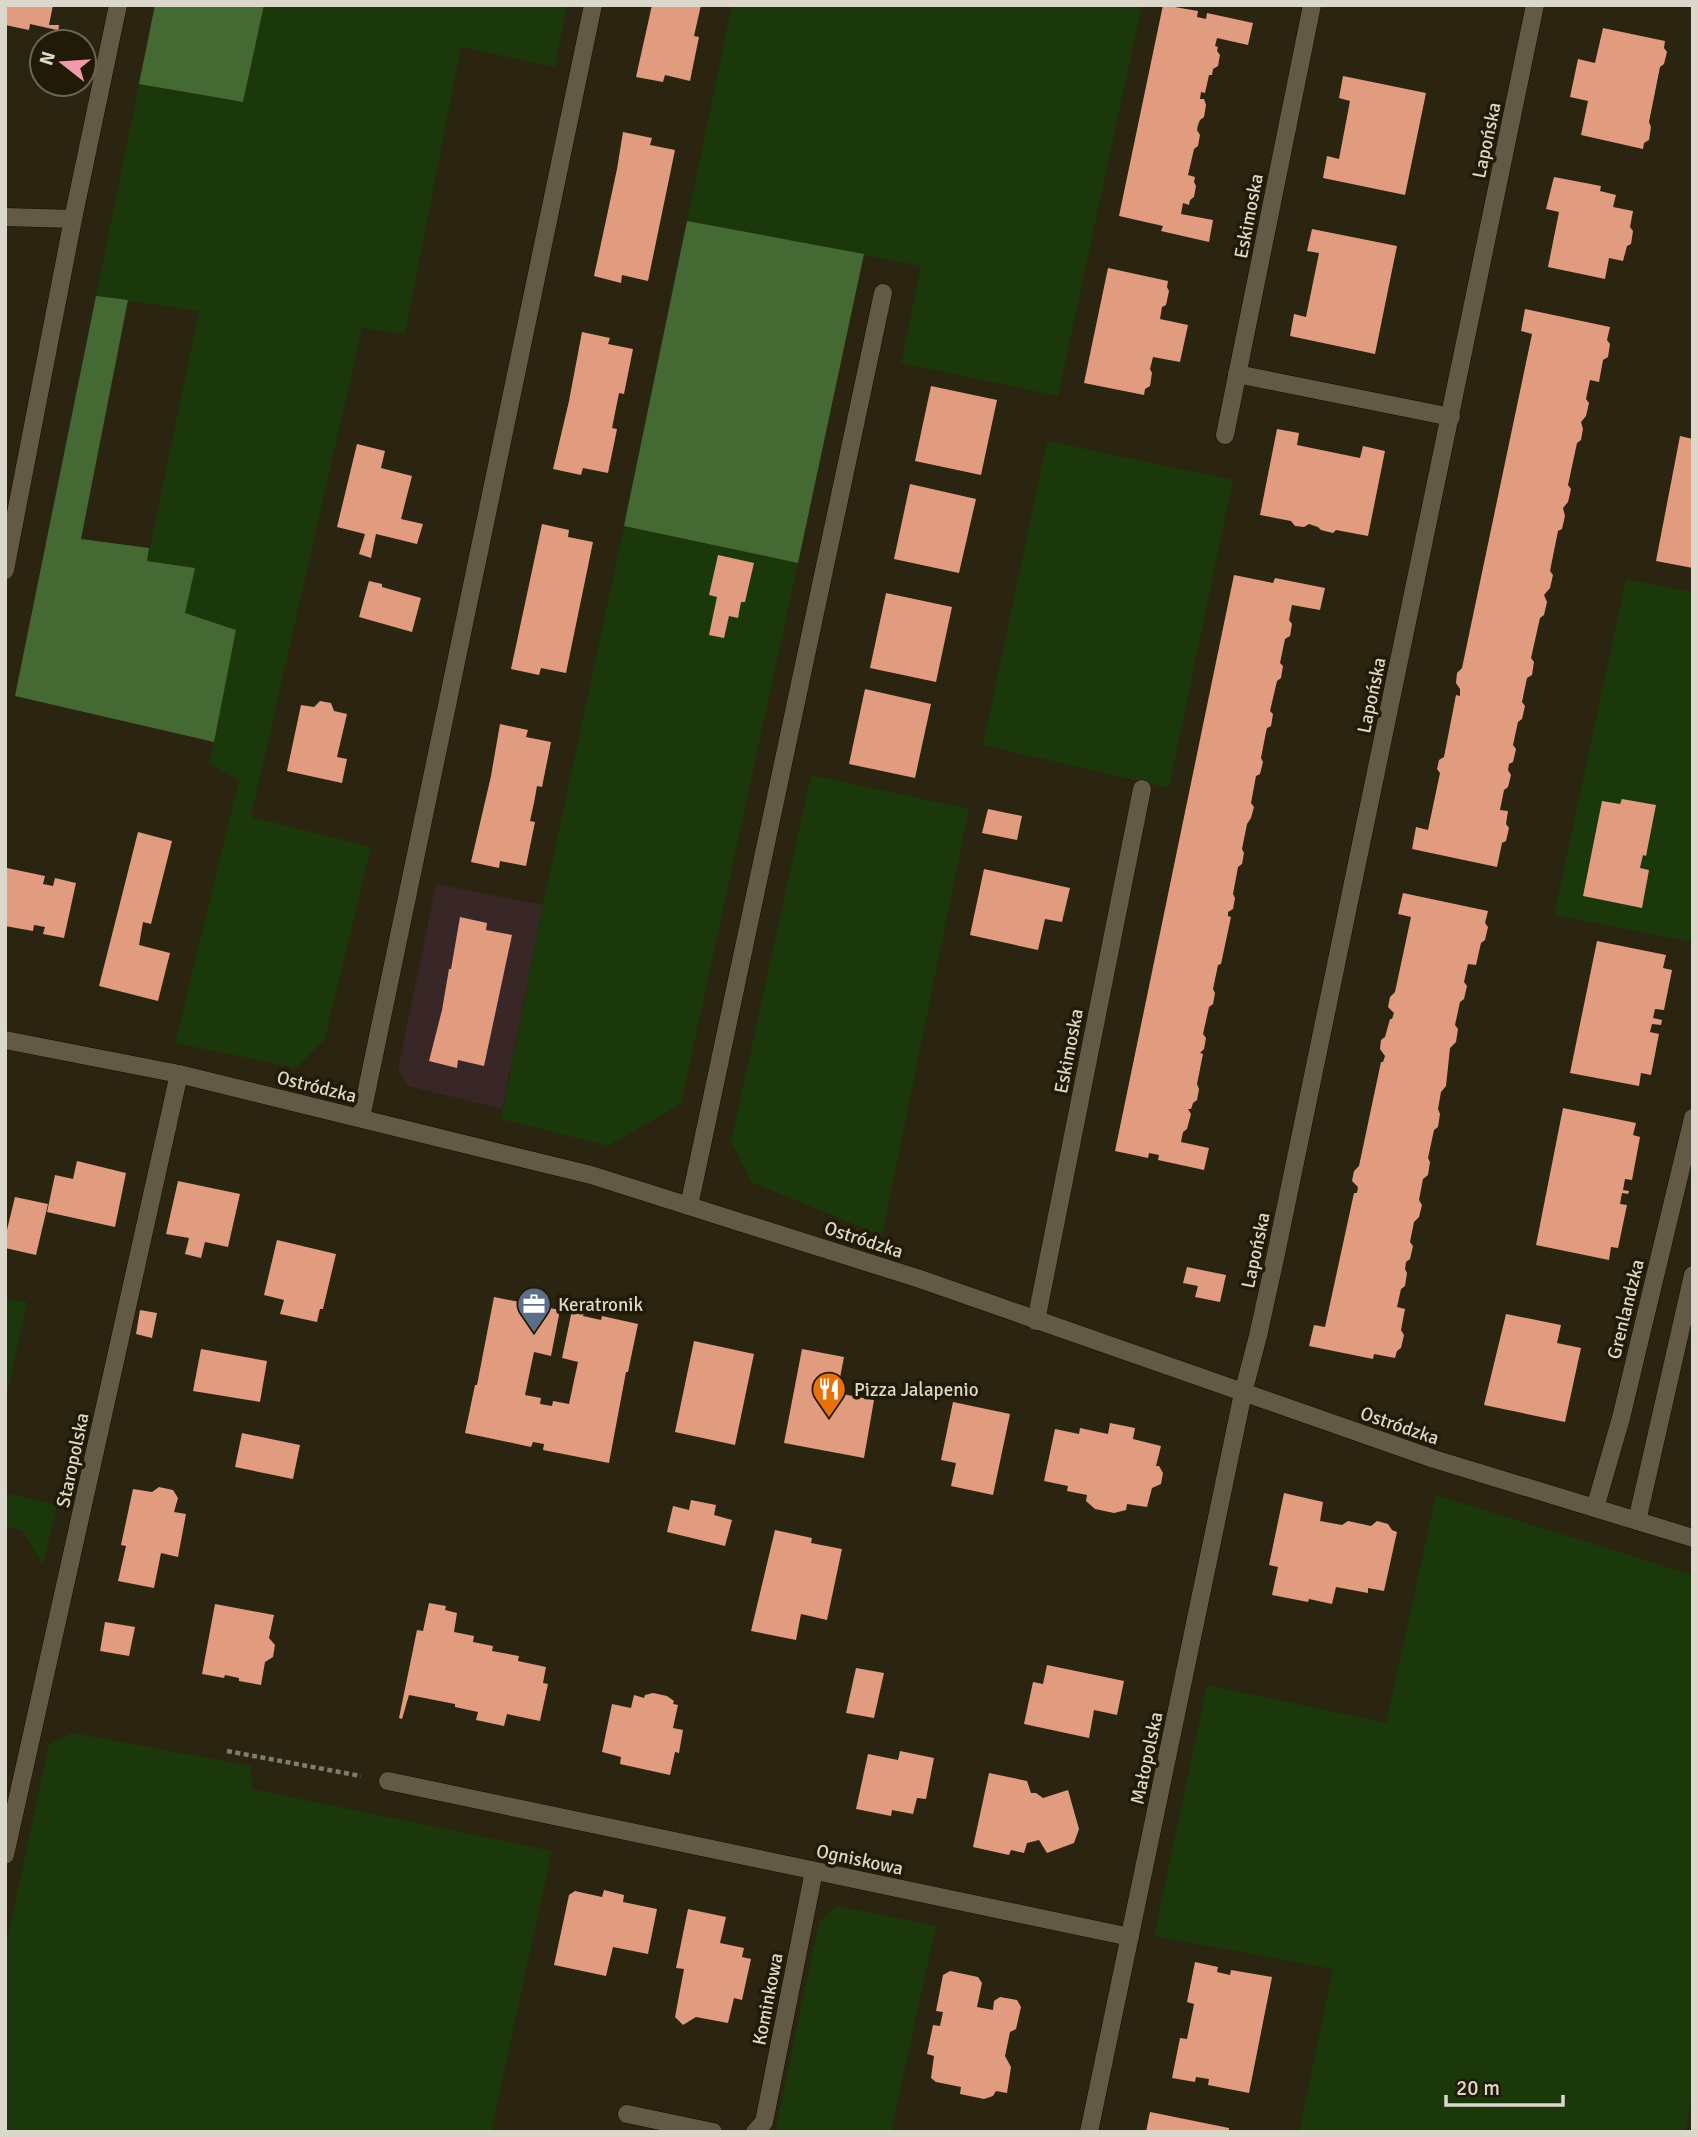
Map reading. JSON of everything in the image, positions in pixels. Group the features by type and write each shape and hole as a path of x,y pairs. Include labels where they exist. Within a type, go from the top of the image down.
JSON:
{"street":[{"path":"5,570 73,219 118,5"},
{"path":"361,1118 593,5"},
{"name":"Eskimoska","path":"1225,435 1312,5"},
{"name":"Lapońska","path":"1242,1393 1279,1241 1535,5"},
{"path":"5,217 73,219"},
{"path":"689,1206 883,293"},
{"path":"1237,374 1451,417"},
{"name":"Eskimoska","path":"1036,1321 1142,789"},
{"name":"Ostródzka","path":"5,1040 179,1074 591,1175 920,1279 1434,1459 1693,1538"},
{"name":"Staropolska","path":"5,1855 179,1074"},
{"name":"Grenlandzka","path":"1595,1508 1620,1418 1693,1118"},
{"path":"1637,1521 1693,1275"},
{"name":"Małopolska","path":"1089,2132 1242,1393"},
{"name":"Ogniskowa","path":"388,1781 1130,1937"},
{"name":"Kominkowa","path":"755,2132 764,2122 814,1871"},
{"path":"627,2114 713,2132"}],"path":[{"path":"228,1751 388,1781"}],"shaded area":[{"path":"436,884 543,905 502,1109 408,1086 398,1069"}],"green space":[{"path":"155,5 264,5 243,102 139,84"},
{"path":"264,5 567,5 555,67 461,47 405,334 362,328 251,817 371,847 325,1039 297,1068 175,1043 239,781 209,763 236,630 185,613 147,561 199,311 96,296 139,84 243,102"},
{"path":"732,5 1142,5 1058,396 901,363 921,266 687,221"},
{"path":"687,221 864,254 798,563 624,526"},
{"path":"96,296 128,300 81,539 149,548 147,561 195,568 185,613 236,630 214,742 15,696"},
{"path":"1047,441 1233,480 1169,788 983,745"},
{"path":"624,526 798,563 681,1104 608,1146 501,1119 543,905"},
{"path":"1626,579 1693,592 1693,942 1554,915"},
{"path":"811,775 969,809 882,1236 751,1182 731,1141"},
{"path":"5,1299 27,1302 5,1404"},
{"path":"5,1493 57,1505 43,1565 22,1530 5,1527"},
{"path":"1436,1495 1693,1575 1693,2094 1685,2132 1299,2132 1333,1969 1154,1936 1207,1685 1386,1723"},
{"path":"73,1733 251,1766 252,1789 552,1851 491,2132 5,2132 5,1950 49,1744"},
{"path":"838,1906 936,1926 891,2132 775,2132 819,1922"}],"building":[{"path":"5,5 53,5 49,25 59,25 59,28 48,28 30,24 28,30 5,25"},
{"path":"652,5 701,5 694,36 699,37 690,81 665,75 663,82 636,77"},
{"path":"1163,5 1198,11 1197,17 1206,19 1207,13 1253,23 1248,45 1217,38 1215,46 1218,47 1220,55 1218,66 1213,69 1212,75 1209,75 1205,93 1201,92 1200,99 1204,99 1206,105 1204,117 1198,125 1198,146 1194,149 1188,175 1195,177 1196,186 1189,205 1183,203 1181,214 1213,220 1209,242 1161,231 1163,226 1119,216"},
{"path":"1603,28 1665,41 1664,48 1667,52 1664,64 1660,67 1649,122 1649,140 1644,143 1643,149 1581,135 1588,101 1570,97 1578,59 1595,63"},
{"path":"1343,76 1426,93 1405,195 1323,178 1327,156 1339,159 1350,101 1339,98"},
{"path":"623,132 652,138 650,145 675,150 648,281 622,275 621,283 594,276"},
{"path":"1554,177 1601,186 1600,191 1616,195 1613,207 1633,211 1631,244 1627,246 1623,261 1609,258 1605,279 1548,267 1559,212 1546,209"},
{"path":"1312,229 1397,246 1375,354 1290,336 1294,314 1306,317 1319,253 1307,251"},
{"path":"1108,268 1168,281 1169,291 1160,319 1188,325 1180,362 1153,357 1150,386 1145,389 1144,395 1084,383"},
{"path":"1525,309 1610,327 1607,340 1610,344 1608,357 1603,360 1599,382 1590,380 1586,399 1589,403 1586,416 1581,422 1581,440 1577,443 1568,485 1571,489 1568,502 1563,508 1565,516 1562,529 1558,531 1550,571 1553,575 1550,588 1544,595 1547,602 1544,615 1540,618 1531,658 1534,662 1532,675 1527,678 1522,702 1525,706 1513,745 1516,749 1513,762 1509,764 1508,770 1511,775 1508,787 1504,790 1500,810 1508,811 1506,824 1509,828 1506,841 1502,843 1497,867 1412,849 1416,827 1428,830 1440,773 1437,769 1439,760 1444,757 1456,695 1460,696 1456,683 1457,673 1462,668 1532,334 1521,331"},
{"path":"582,332 610,338 608,344 633,349 624,394 619,393 612,428 617,429 608,473 583,468 581,475 553,469"},
{"path":"931,386 997,400 981,475 915,461"},
{"path":"1277,429 1299,433 1297,445 1360,458 1363,446 1385,451 1368,536 1336,530 1333,533 1309,524 1304,527 1295,526 1291,521 1260,515"},
{"path":"1680,436 1693,439 1693,568 1656,561"},
{"path":"357,444 385,451 381,468 412,476 401,519 423,524 417,544 376,534 371,558 359,554 365,534 337,527"},
{"path":"910,484 976,499 959,573 894,559"},
{"path":"542,524 569,530 568,537 593,542 566,673 541,668 539,675 511,669"},
{"path":"718,555 754,563 745,602 741,602 738,618 729,616 724,638 709,635 717,597 709,595"},
{"path":"1234,575 1273,583 1275,578 1325,588 1320,610 1292,605 1290,636 1285,639 1280,663 1283,666 1281,678 1277,681 1270,711 1273,714 1271,726 1266,732 1260,774 1256,776 1251,803 1254,807 1247,824 1242,864 1238,867 1233,909 1228,912 1231,917 1213,989 1213,1004 1209,1007 1203,1034 1206,1038 1204,1049 1200,1053 1203,1054 1197,1100 1191,1109 1188,1109 1191,1114 1181,1142 1209,1148 1204,1170 1158,1160 1159,1155 1149,1153 1148,1158 1115,1151"},
{"path":"369,581 421,598 412,632 359,617"},
{"path":"886,593 952,607 936,682 870,668"},
{"path":"865,689 931,704 915,778 849,764"},
{"path":"320,701 331,703 334,711 347,714 337,757 347,759 342,783 287,771 301,705 314,707"},
{"path":"500,724 528,730 526,737 551,742 542,787 537,786 530,821 535,822 526,866 500,861 499,868 471,862"},
{"path":"1622,799 1656,805 1646,856 1643,855 1640,868 1649,870 1642,908 1583,896 1602,801 1620,804"},
{"path":"988,809 1022,816 1017,840 982,833"},
{"path":"138,832 172,841 151,924 143,922 139,945 170,953 158,1001 99,986"},
{"path":"7,868 45,876 43,884 53,886 55,878 76,883 64,938 43,934 45,927 34,925 33,931 5,926"},
{"path":"984,869 1070,888 1062,922 1045,919 1038,950 970,935"},
{"path":"1403,893 1488,911 1485,923 1488,927 1476,965 1468,964 1464,982 1467,986 1455,1025 1458,1029 1456,1042 1450,1048 1446,1086 1441,1092 1438,1109 1438,1127 1434,1130 1428,1158 1428,1175 1423,1179 1419,1200 1422,1205 1419,1217 1414,1222 1410,1242 1413,1246 1405,1269 1405,1286 1401,1289 1397,1307 1405,1309 1401,1348 1395,1358 1374,1354 1373,1359 1309,1346 1314,1325 1325,1327 1354,1193 1357,1193 1358,1187 1352,1181 1354,1171 1359,1166 1381,1062 1385,1056 1380,1049 1381,1040 1385,1037 1394,1013 1388,1007 1390,997 1395,992 1411,917 1398,914"},
{"path":"460,917 487,923 486,930 512,935 484,1066 458,1060 457,1068 429,1061 451,969"},
{"path":"1597,941 1666,955 1663,968 1672,970 1664,1010 1655,1009 1653,1018 1662,1020 1661,1025 1652,1024 1650,1032 1659,1034 1651,1075 1641,1073 1639,1086 1570,1073"},
{"path":"1563,1108 1636,1123 1633,1135 1640,1137 1632,1180 1625,1179 1623,1190 1629,1191 1628,1194 1622,1193 1620,1204 1627,1205 1618,1248 1611,1247 1609,1260 1536,1245"},
{"path":"77,1161 126,1173 115,1227 47,1212 55,1175 73,1179"},
{"path":"178,1181 240,1194 228,1247 205,1242 201,1258 185,1254 189,1238 166,1234"},
{"path":"15,1197 48,1204 36,1255 5,1248"},
{"path":"277,1240 336,1254 323,1309 320,1309 317,1322 280,1314 284,1300 264,1295"},
{"path":"1187,1267 1226,1275 1220,1302 1195,1297 1198,1286 1183,1283"},
{"path":"494,1297 560,1310 551,1356 534,1352 525,1395 541,1398 540,1404 552,1406 553,1401 569,1404 578,1362 562,1358 572,1310 601,1320 602,1316 638,1324 609,1463 543,1450 544,1444 533,1442 531,1447 465,1433"},
{"path":"140,1310 157,1313 152,1338 136,1334"},
{"path":"1506,1314 1561,1325 1557,1343 1581,1348 1565,1422 1484,1405"},
{"path":"694,1341 754,1354 735,1445 675,1432"},
{"path":"201,1349 267,1361 260,1402 193,1391"},
{"path":"802,1349 844,1357 837,1393 874,1400 864,1458 784,1443"},
{"path":"953,1402 1010,1414 993,1495 951,1486 956,1463 941,1460"},
{"path":"1110,1423 1135,1428 1133,1439 1161,1446 1156,1466 1159,1466 1163,1473 1161,1484 1152,1488 1147,1507 1127,1504 1126,1510 1114,1513 1095,1509 1086,1501 1087,1495 1067,1491 1068,1486 1044,1481 1055,1429 1079,1434 1080,1428 1108,1434"},
{"path":"242,1433 300,1445 293,1479 235,1467"},
{"path":"159,1487 173,1490 178,1498 174,1512 186,1514 178,1557 161,1553 154,1588 118,1581 126,1546 121,1545 133,1489 152,1492"},
{"path":"1284,1493 1323,1502 1320,1521 1342,1525 1348,1521 1371,1526 1377,1521 1388,1524 1397,1532 1384,1591 1368,1588 1368,1593 1336,1587 1332,1604 1272,1595 1278,1567 1269,1565"},
{"path":"691,1500 716,1505 714,1515 732,1520 725,1546 667,1532 673,1506 689,1510"},
{"path":"775,1530 812,1538 811,1543 842,1549 827,1620 801,1614 796,1640 751,1631"},
{"path":"429,1603 446,1606 445,1610 457,1613 454,1632 474,1636 473,1642 493,1646 492,1651 519,1656 518,1661 546,1667 543,1683 548,1684 540,1721 507,1714 504,1726 476,1720 478,1712 455,1707 455,1704 409,1695 402,1719 399,1718 417,1630 423,1631"},
{"path":"215,1604 274,1615 269,1638 275,1645 273,1657 265,1662 261,1685 225,1675 224,1678 202,1674"},
{"path":"105,1622 135,1627 129,1656 100,1651"},
{"path":"1047,1665 1124,1681 1117,1715 1094,1710 1089,1738 1024,1724 1033,1682 1043,1684"},
{"path":"856,1668 884,1673 874,1718 846,1713"},
{"path":"653,1693 667,1696 674,1701 673,1704 678,1705 673,1728 683,1730 679,1753 675,1752 670,1775 620,1764 621,1757 602,1752 612,1704 631,1708 634,1695 644,1698 645,1695"},
{"path":"900,1751 934,1758 926,1799 917,1798 913,1814 892,1810 891,1816 856,1809 868,1754 898,1760"},
{"path":"989,1773 1027,1781 1031,1793 1043,1798 1068,1790 1079,1829 1074,1843 1047,1853 1039,1840 1027,1843 1024,1853 1011,1850 1009,1855 973,1847"},
{"path":"604,1890 624,1895 623,1902 657,1909 648,1954 613,1947 606,1976 554,1965 569,1895 575,1891 602,1897"},
{"path":"688,1909 726,1917 720,1943 744,1948 742,1957 751,1959 742,2000 734,1998 728,2023 696,2017 683,2025 675,2017 684,1969 676,1968"},
{"path":"1195,1962 1218,1967 1217,1972 1230,1975 1231,1970 1272,1977 1249,2093 1208,2085 1209,2079 1196,2077 1195,2082 1172,2078 1180,2038 1187,2039 1194,2004 1187,2002"},
{"path":"950,1971 978,1977 982,1983 977,2007 993,2010 994,2001 1000,1997 1017,2000 1021,2007 1016,2029 1010,2032 1005,2056 1011,2067 1007,2093 996,2091 993,2096 984,2099 960,2094 961,2087 936,2082 931,2078 934,2056 927,2054 933,2025 940,2026 943,2012 936,2011 943,1975"},
{"path":"1150,2112 1229,2128 1229,2132 1146,2132"}],"place":[{"name":"Keratronik","path":"534,1334"},
{"name":"Pizza Jalapenio","path":"829,1419"}]}
